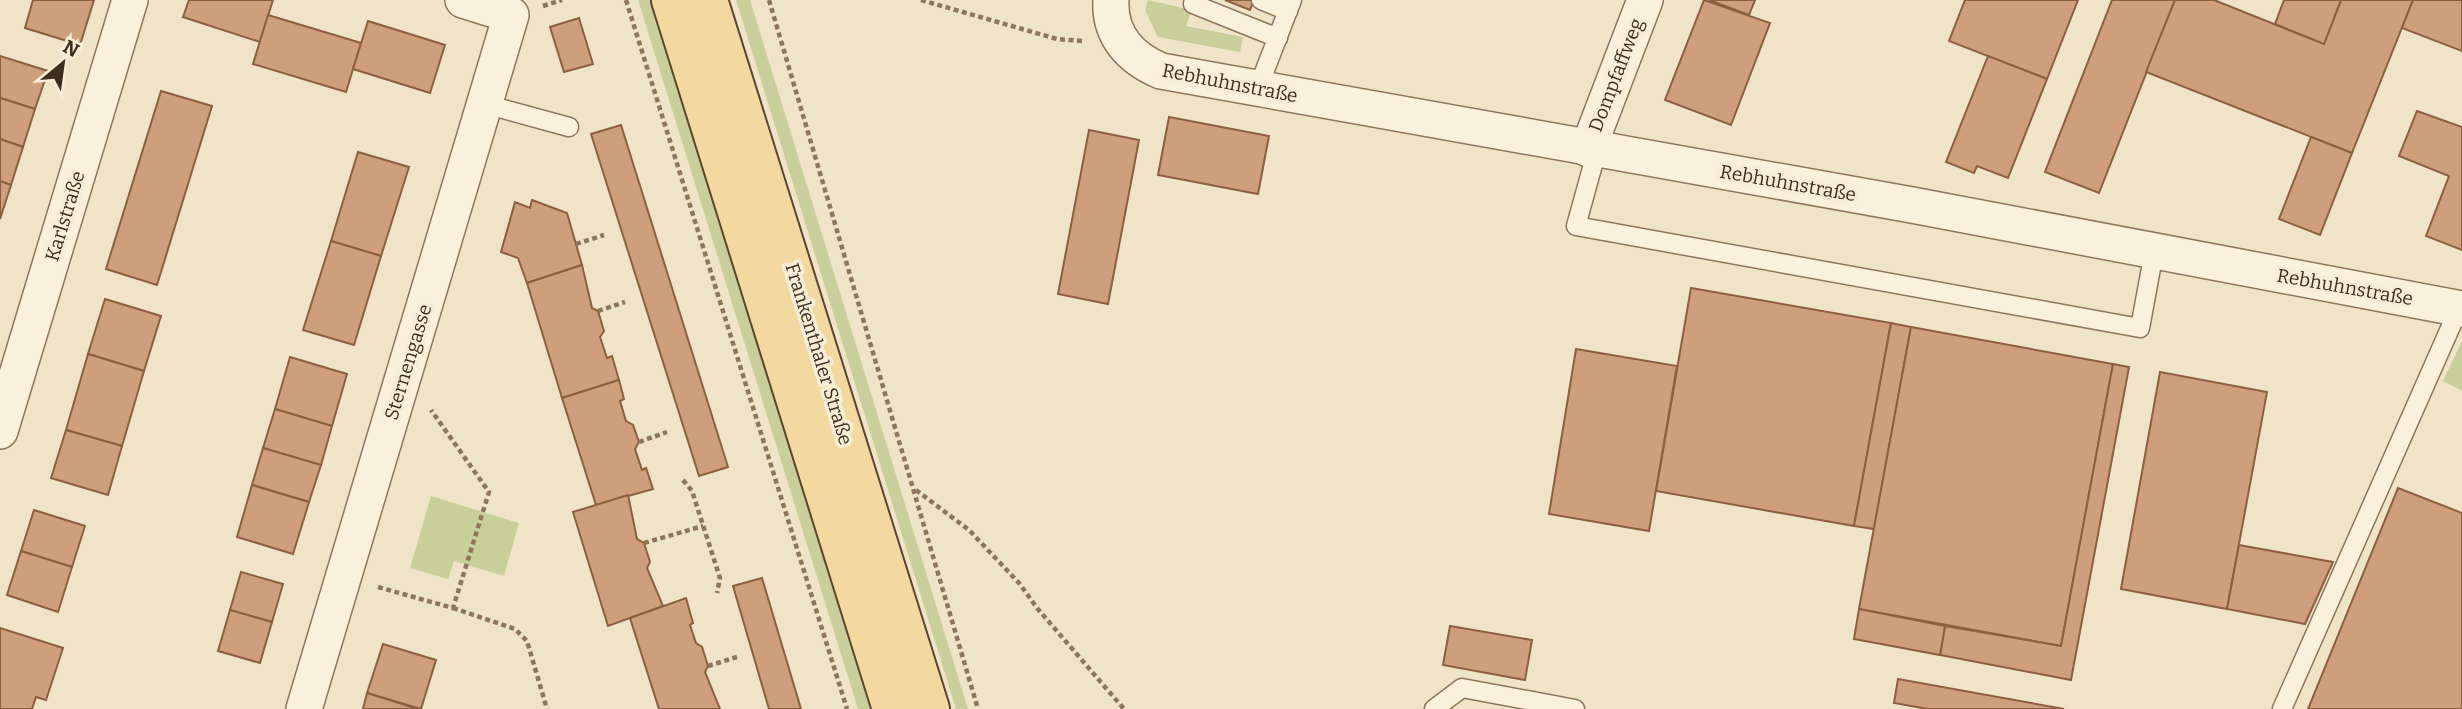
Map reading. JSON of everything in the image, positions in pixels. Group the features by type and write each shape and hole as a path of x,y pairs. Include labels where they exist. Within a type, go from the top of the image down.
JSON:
{"main road":[{"name":"Frankenthaler Straße","path":"671,0 892,709"},
{"name":"Frankenthaler Straße","path":"708,0 930,709"}],"street":[{"name":"Karlstraße","path":"0,431 130,0"},
{"name":"Sternengasse","path":"304,709 511,15 463,0"},
{"path":"1111,0 1112,23 1121,43"},
{"name":"Dompfaffweg","path":"1592,150 1645,0"},
{"name":"Rebhuhnstraße","path":"1121,43 1149,66 1161,71 1592,150 1900,202 2461,308"}],"lane":[{"path":"1194,0 1193,4 1278,38"},
{"path":"1258,89 1290,5 1261,0"},
{"path":"485,104 569,127"},
{"path":"1592,150 1576,226 2140,328 2154,252"},
{"path":"2282,709 2461,308"},
{"path":"1434,709 1462,688 1575,709"}],"path":[{"path":"626,0 847,709"},
{"path":"769,0 978,709"},
{"path":"921,0 1057,39 1121,43"},
{"path":"576,244 604,235"},
{"path":"598,311 625,302"},
{"path":"400,388 419,394 489,492 453,608"},
{"path":"639,442 667,432"},
{"path":"683,480 692,491 720,578 717,593"},
{"path":"915,488 969,530 1019,583 1037,608 1124,709"},
{"path":"644,543 703,526"},
{"path":"344,577 515,629 527,640 547,709"},
{"path":"708,666 737,657"}],"green space":[{"path":"638,0 651,0 870,709 858,709"},
{"path":"736,0 750,0 968,709 956,709"},
{"path":"1148,0 1192,10 1186,26 1243,37 1240,52 1158,37 1145,10"},
{"path":"2462,341 2462,391 2443,381"},
{"path":"431,496 519,523 504,576 454,561 448,579 410,568"}],"building":[{"path":"33,0 94,0 80,45 25,28"},
{"path":"189,0 273,0 260,42 183,17"},
{"path":"1225,0 1254,0 1250,10"},
{"path":"1704,0 1770,23 1731,125 1665,100"},
{"path":"1709,0 1755,0 1749,15"},
{"path":"1965,0 2078,0 2047,79 1949,41"},
{"path":"2112,0 2175,0 2099,193 2045,172"},
{"path":"2175,0 2214,0 2324,44 2341,0 2413,0 2352,153 2146,72"},
{"path":"2284,0 2341,0 2324,44 2275,24"},
{"path":"2413,0 2462,0 2462,51 2402,28"},
{"path":"268,15 361,43 346,92 253,64"},
{"path":"579,18 593,64 564,72 550,27"},
{"path":"368,21 445,45 430,93 353,69"},
{"path":"0,56 48,71 35,109 0,98"},
{"path":"1988,56 2047,79 2008,178 1977,166 1974,173 1946,162"},
{"path":"161,91 212,106 157,285 106,269"},
{"path":"0,98 35,109 23,147 0,139"},
{"path":"2417,111 2462,127 2462,250 2426,236 2449,176 2399,156"},
{"path":"1169,117 1269,136 1258,194 1158,175"},
{"path":"621,125 728,467 699,476 591,134"},
{"path":"1089,130 1139,140 1108,304 1058,294"},
{"path":"2311,137 2352,153 2320,235 2279,219"},
{"path":"0,139 23,147 11,185 0,181"},
{"path":"358,152 409,167 381,256 331,241"},
{"path":"0,181 11,185 0,219"},
{"path":"532,200 567,213 582,265 527,283 518,258 501,252 515,202 530,208"},
{"path":"331,241 381,256 354,345 303,330"},
{"path":"582,265 592,308 598,311 604,331 600,337 607,358 612,356 619,380 562,398 527,283"},
{"path":"1691,288 1891,323 1854,526 1656,491"},
{"path":"105,299 161,316 144,371 88,354"},
{"path":"1891,323 1911,327 1874,529 1854,526"},
{"path":"1911,327 2113,364 2061,646 1859,609"},
{"path":"1576,349 1677,366 1649,531 1549,514"},
{"path":"88,354 144,371 122,446 66,430"},
{"path":"290,357 347,374 332,426 275,409"},
{"path":"2113,364 2129,367 2071,680 1940,655 1945,626 2061,646"},
{"path":"2160,372 2267,392 2227,609 2121,589"},
{"path":"619,380 624,399 620,401 626,421 633,425 639,442 635,449 642,470 646,468 653,489 596,505 562,398"},
{"path":"275,409 332,426 321,465 263,448"},
{"path":"66,430 122,446 108,495 51,478"},
{"path":"263,448 321,465 309,502 252,485"},
{"path":"252,485 309,502 293,554 237,537"},
{"path":"2398,488 2462,513 2462,709 2308,709"},
{"path":"628,495 637,539 644,543 650,562 647,568 663,606 608,626 573,512"},
{"path":"34,510 85,526 72,567 21,551"},
{"path":"2239,545 2333,562 2305,624 2227,609"},
{"path":"21,551 72,567 58,612 7,595"},
{"path":"241,572 283,584 272,622 230,610"},
{"path":"762,578 801,709 769,709 733,586"},
{"path":"686,598 693,623 690,625 696,643 702,647 708,666 705,672 720,709 659,709 630,618"},
{"path":"1859,609 1945,626 1940,655 1854,639"},
{"path":"230,610 272,622 260,663 218,651"},
{"path":"1450,626 1532,640 1525,680 1443,665"},
{"path":"0,628 63,648 46,700 36,697 32,709 0,709"},
{"path":"383,644 436,660 421,709 367,693"},
{"path":"1898,679 2064,709 1928,709 1894,703"},
{"path":"367,693 418,709 363,709"}]}
